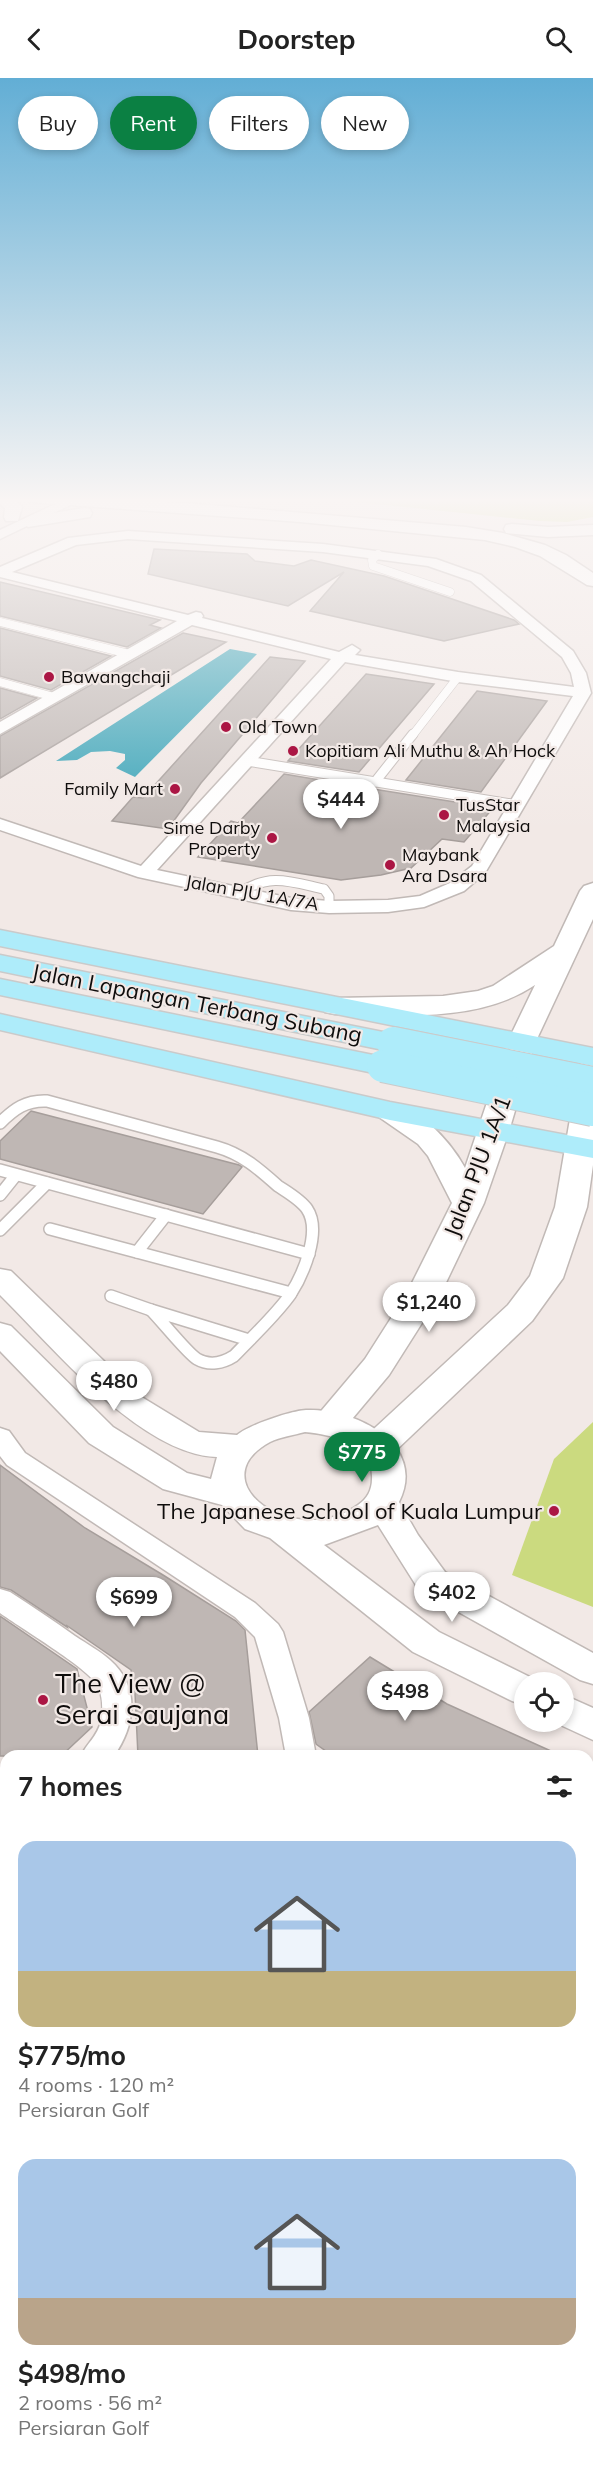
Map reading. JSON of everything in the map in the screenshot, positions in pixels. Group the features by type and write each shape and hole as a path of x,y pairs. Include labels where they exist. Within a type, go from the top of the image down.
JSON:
{"main road":[{"name":"Jalan PJU 1A/1","path":"329,1423 377,1368 424,1293 468,1203 494,1131 521,1043 593,891"},
{"path":"0,938 335,1006 446,1004 504,992 564,951"},
{"name":"Jalan Lapangan Terbang Subang","path":"0,963 388,1042"},
{"name":"Jalan Lapangan Terbang Subang","path":"0,987 388,1042"},
{"path":"335,1006 388,1042 593,1110"},
{"path":"0,1022 390,1111 587,1148"},
{"path":"339,1100 395,1098 426,1092 440,1083 447,1071 450,1056 441,1041 388,1042"},
{"path":"388,1042 521,1043 593,1057"},
{"path":"388,1042 593,1083"},
{"path":"377,1447 520,1313 546,1278 582,1204 593,1066"},
{"path":"390,1111 429,1138 442,1153 468,1203"}],"street":[{"path":"145,609 341,657 458,677 582,688"},
{"path":"200,609 356,646 582,688"},
{"path":"513,609 568,654 577,667 582,688"},
{"path":"0,729 206,610"},
{"path":"144,873 341,657 356,646"},
{"name":"Jalan PJU 1A/7A","path":"0,824 144,873 291,904 329,907 388,906 424,901 457,887 479,869 518,806 582,688"},
{"path":"0,1278 129,1404 187,1440 202,1445 241,1446"},
{"path":"0,1333 102,1435 175,1481 231,1495"},
{"path":"304,1421 329,1423 364,1436 377,1447 388,1464 390,1484 382,1502 369,1515 340,1529 305,1533 282,1530 260,1522 242,1510 231,1495 226,1478 230,1461 241,1446 258,1433 280,1425 304,1421"},
{"path":"0,1437 16,1459 245,1610 268,1632 294,1718 300,1750"},
{"path":"382,1502 406,1544 432,1581 593,1670"},
{"path":"282,1530 426,1642 514,1686"},
{"path":"0,1599 90,1661 107,1676 116,1693 117,1717 114,1734 101,1750"},
{"path":"574,1715 593,1725"}],"lane":[{"path":"0,622 129,654"},
{"path":"375,782 458,677"},
{"path":"0,682 54,697"},
{"path":"247,761 518,806"},
{"path":"0,1123 21,1104 36,1100 47,1101 234,1152 246,1159 307,1209 314,1231 309,1254 291,1293 234,1356 226,1361 212,1363 197,1359 151,1310"},
{"path":"0,1170 309,1254"},
{"path":"0,1196 16,1175"},
{"path":"0,1230 47,1183"},
{"path":"136,1252 166,1215"},
{"path":"50,1229 291,1293"},
{"path":"111,1296 249,1340"}],"green space":[{"name":"The Japanese School of Kuala Lumpur","path":"593,1422 593,1607 512,1575 554,1459"}],"water":[{"path":"230,649 257,654 135,777 116,768 125,760 125,754 110,751 91,752 77,760 56,761"}],"building":[{"path":"0,609 112,609 160,620 150,625 161,628 127,647 0,616"},
{"path":"312,609 481,609 514,620 519,624 444,641 310,611"},
{"path":"0,628 111,656 51,690 0,676"},
{"path":"183,633 226,642 0,778 0,736"},
{"path":"270,657 305,661 201,783 168,829 112,821 133,797 143,798"},
{"path":"366,674 434,684 359,772 288,761"},
{"path":"0,688 37,698 0,719"},
{"path":"477,691 547,701 481,792 406,780"},
{"path":"284,774 493,808 464,842 442,839 411,868 381,875 341,880 198,857 231,821 238,823"},
{"path":"31,1111 242,1167 203,1214 0,1159 0,1141"},
{"path":"0,1465 85,1528 236,1621 245,1630 257,1750 138,1750 135,1693 131,1670 11,1590 0,1587"},
{"name":"The View @ Serai Saujana","path":"0,1616 77,1669 92,1727 67,1750 0,1750"},
{"path":"370,1657 447,1704 549,1750 324,1750 316,1744 309,1712"}],"place":[{"name":"Bawangchaji","path":"49,677"},
{"name":"Old Town","path":"226,727"},
{"name":"Kopitiam Ali Muthu & Ah Hock","path":"293,751"},
{"name":"Family Mart","path":"175,789"},
{"name":"TusStar Malaysia","path":"444,815"},
{"name":"Sime Darby Property","path":"272,838"},
{"name":"Maybank Ara Dsara","path":"390,865"},
{"name":"The Japanese School of Kuala Lumpur","path":"554,1511"},
{"name":"The View @ Serai Saujana","path":"43,1700"}]}
